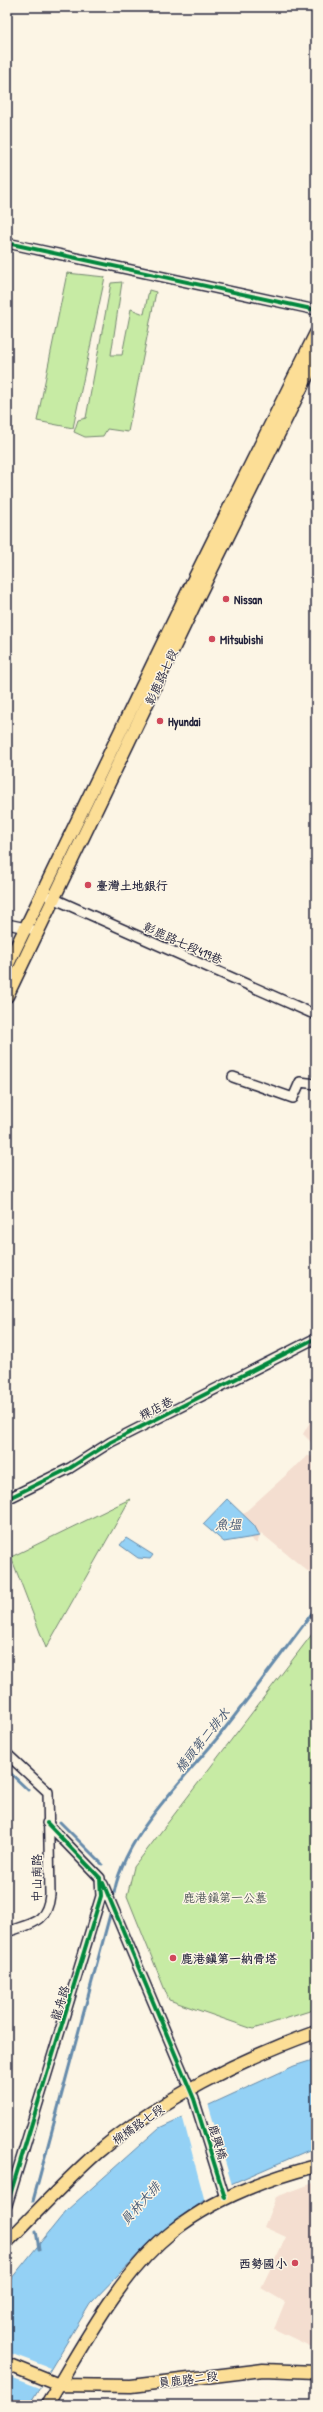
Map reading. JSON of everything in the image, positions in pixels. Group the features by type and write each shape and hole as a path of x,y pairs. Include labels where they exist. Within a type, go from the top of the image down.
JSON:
{"main road":[{"name":"彰鹿路七段","path":"7,966 316,333"},
{"name":"彰鹿路七段","path":"7,996 316,358"},
{"name":"柳橋路七段","path":"7,2242 98,2153 153,2111 192,2095 252,2058 316,2032"},
{"path":"47,2405 93,2327 118,2291 142,2263 173,2231 224,2195 276,2176 316,2166"},
{"path":"7,2364 59,2385"},
{"name":"員鹿路二段","path":"59,2385 131,2386 263,2370 316,2372"}],"street":[{"path":"7,243 316,310"},
{"name":"彰鹿路七段419巷","path":"42,893 316,1014"},
{"path":"7,924 38,931"},
{"path":"233,1077 293,1098 300,1082 316,1084"},
{"name":"粿店巷","path":"7,1499 70,1468 111,1442 316,1338"},
{"name":"中山南路","path":"7,1754 48,1792 47,1823 50,1895 48,1908 42,1918 7,1932"},
{"path":"47,1823 100,1878"},
{"name":"鹿興橋","path":"100,1878 192,2095 224,2195"},
{"name":"龍舟路","path":"7,2205 99,1908 101,1891 100,1878"}],"shaded area":[{"path":"316,1419 316,1447 303,1434 310,1422"},
{"path":"307,1456 316,1457 316,1578 261,1533 257,1544 232,1524"},
{"name":"西勢國小","path":"316,2182 316,2349 274,2329 285,2302 261,2288 286,2237 264,2227 276,2197"}],"green space":[{"path":"67,273 105,277 73,428 37,421"},
{"path":"122,282 111,355 122,355 131,309 144,314 149,290 156,292 128,432 107,429 103,436 85,437 74,432 78,420 86,418 111,283"},
{"path":"130,1499 46,1648 11,1557"},
{"name":"鹿港鎮第一公墓","path":"316,1629 316,2009 253,2029 169,2000 127,1896 134,1867"}],"water":[{"name":"魚塭","path":"227,1499 254,1525 260,1536 224,1542 203,1524"},
{"path":"126,1538 153,1555 150,1559 138,1558 120,1545"},
{"name":"員林大排","path":"316,2059 316,2147 217,2190 149,2243 90,2304 29,2405 7,2405 7,2284 66,2211 159,2128 294,2066"}],"pier":[{"path":"208,2103 232,2185 205,2202 182,2115"},
{"path":"7,2352 50,2368 39,2388 7,2376"}],"waterway":[{"name":"橋頭第二排水","path":"113,1900 118,1877 127,1855 154,1813 219,1736 316,1608"},
{"path":"7,1770 28,1790"},
{"path":"60,1822 102,1864"},
{"path":"33,2201 111,1911"},
{"path":"36,2231 39,2249"}],"cycle path":[{"path":"7,243 316,310"},
{"path":"7,1499 70,1468 111,1442 316,1338"},
{"path":"7,2205 101,1896 100,1878 47,1823"},
{"path":"103,1883 194,2099 225,2198"}],"place":[{"name":"Nissan","path":"226,599"},
{"name":"Mitsubishi","path":"212,639"},
{"name":"Hyundai","path":"160,721"},
{"name":"臺灣土地銀行","path":"88,885"},
{"name":"鹿港鎮第一納骨塔","path":"173,1958"},
{"name":"西勢國小","path":"295,2263"}]}
